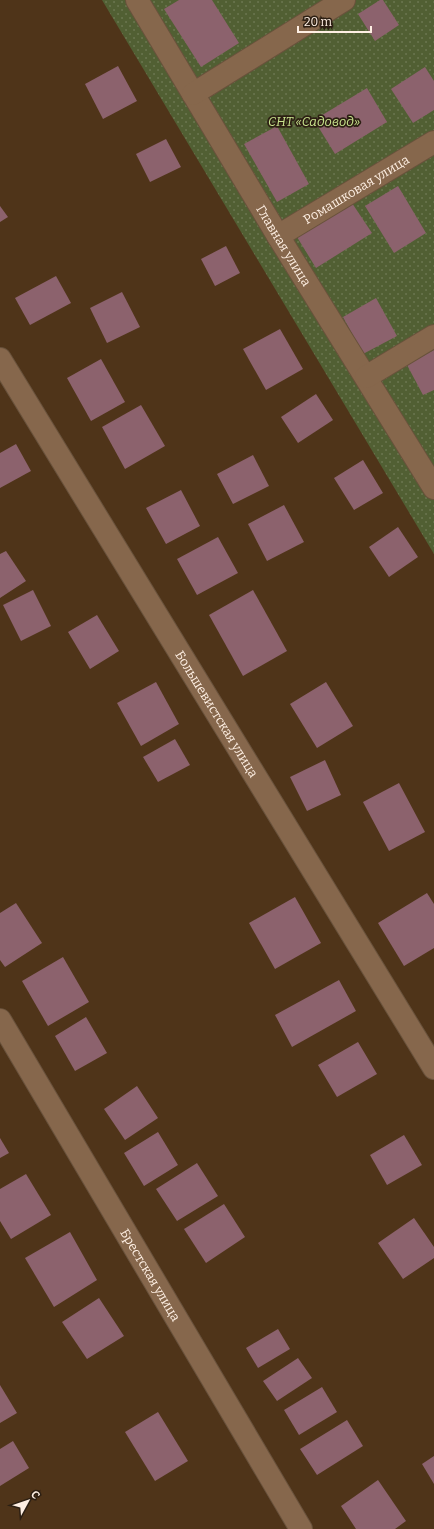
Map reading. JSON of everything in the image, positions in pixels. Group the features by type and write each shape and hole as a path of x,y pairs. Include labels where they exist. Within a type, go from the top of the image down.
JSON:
{"street":[{"name":"Главная улица","path":"137,0 278,236 434,488"},
{"path":"193,94 344,0"},
{"name":"Ромашковая улица","path":"278,236 434,142"},
{"path":"366,377 434,336"},
{"name":"Большевистская улица","path":"0,359 434,1068"},
{"name":"Брестская улица","path":"0,1020 301,1529"}],"green space":[{"name":"СНТ «Садовод»","path":"102,0 434,0 434,554"}],"building":[{"path":"179,0 212,0 239,43 201,67 164,9"},
{"path":"380,0 383,0 399,25 375,41 358,14"},
{"path":"118,66 137,101 103,119 85,84"},
{"path":"425,67 434,81 434,110 413,123 391,89"},
{"path":"367,88 387,122 335,154 314,120"},
{"path":"277,126 309,184 277,202 244,144"},
{"path":"166,139 181,167 150,182 136,154"},
{"path":"398,186 426,233 394,253 365,206"},
{"path":"352,203 372,233 316,268 297,237"},
{"path":"0,206 8,217 0,222"},
{"path":"226,246 240,273 215,286 201,259"},
{"path":"56,276 71,303 30,325 15,298"},
{"path":"122,292 140,327 107,343 90,308"},
{"path":"376,298 397,336 363,354 343,317"},
{"path":"280,329 303,369 266,390 243,349"},
{"path":"434,350 434,390 423,395 407,365"},
{"path":"101,359 125,402 91,421 67,378"},
{"path":"316,394 333,420 298,443 281,417"},
{"path":"141,405 165,446 125,469 102,427"},
{"path":"16,444 31,471 0,488 0,453"},
{"path":"253,455 269,486 233,504 217,474"},
{"path":"363,460 383,493 354,510 334,478"},
{"path":"181,490 200,526 166,544 146,508"},
{"path":"284,505 304,542 267,561 248,524"},
{"path":"398,527 418,557 389,577 369,547"},
{"path":"218,537 238,573 197,595 177,559"},
{"path":"6,551 26,581 0,598 0,554"},
{"path":"33,590 51,626 21,641 3,605"},
{"path":"253,590 287,651 243,676 209,615"},
{"path":"97,615 119,651 90,669 68,632"},
{"path":"156,682 179,724 141,746 117,703"},
{"path":"326,682 353,726 317,748 290,704"},
{"path":"175,739 190,765 158,782 143,757"},
{"path":"325,760 341,795 307,811 290,777"},
{"path":"399,783 425,832 389,851 363,802"},
{"path":"427,893 434,904 434,948 404,966 378,923"},
{"path":"295,897 321,943 275,969 249,923"},
{"path":"16,903 42,943 5,967 0,960 0,913"},
{"path":"63,957 89,1002 48,1026 22,981"},
{"path":"339,980 356,1011 292,1047 275,1015"},
{"path":"86,1017 107,1053 75,1071 55,1036"},
{"path":"358,1042 377,1074 337,1097 318,1065"},
{"path":"137,1086 158,1118 125,1140 104,1109"},
{"path":"158,1132 178,1165 144,1186 124,1153"},
{"path":"404,1135 422,1165 387,1185 370,1155"},
{"path":"0,1138 9,1153 0,1158"},
{"path":"197,1163 218,1196 177,1221 156,1189"},
{"path":"26,1174 51,1215 11,1239 0,1221 0,1189"},
{"path":"224,1204 245,1237 206,1263 184,1229"},
{"path":"414,1218 434,1247 434,1258 403,1279 378,1243"},
{"path":"70,1232 97,1280 54,1307 25,1258"},
{"path":"99,1298 124,1336 87,1359 62,1322"},
{"path":"278,1329 290,1349 258,1368 246,1348"},
{"path":"298,1358 312,1378 277,1401 263,1381"},
{"path":"0,1385 17,1413 0,1423"},
{"path":"322,1387 337,1412 299,1435 284,1410"},
{"path":"158,1412 188,1461 155,1481 125,1432"},
{"path":"347,1420 363,1446 317,1475 300,1449"},
{"path":"13,1441 29,1468 0,1486 0,1449"},
{"path":"434,1456 434,1484 422,1464"},
{"path":"378,1480 406,1521 395,1529 356,1529 341,1506"}]}
